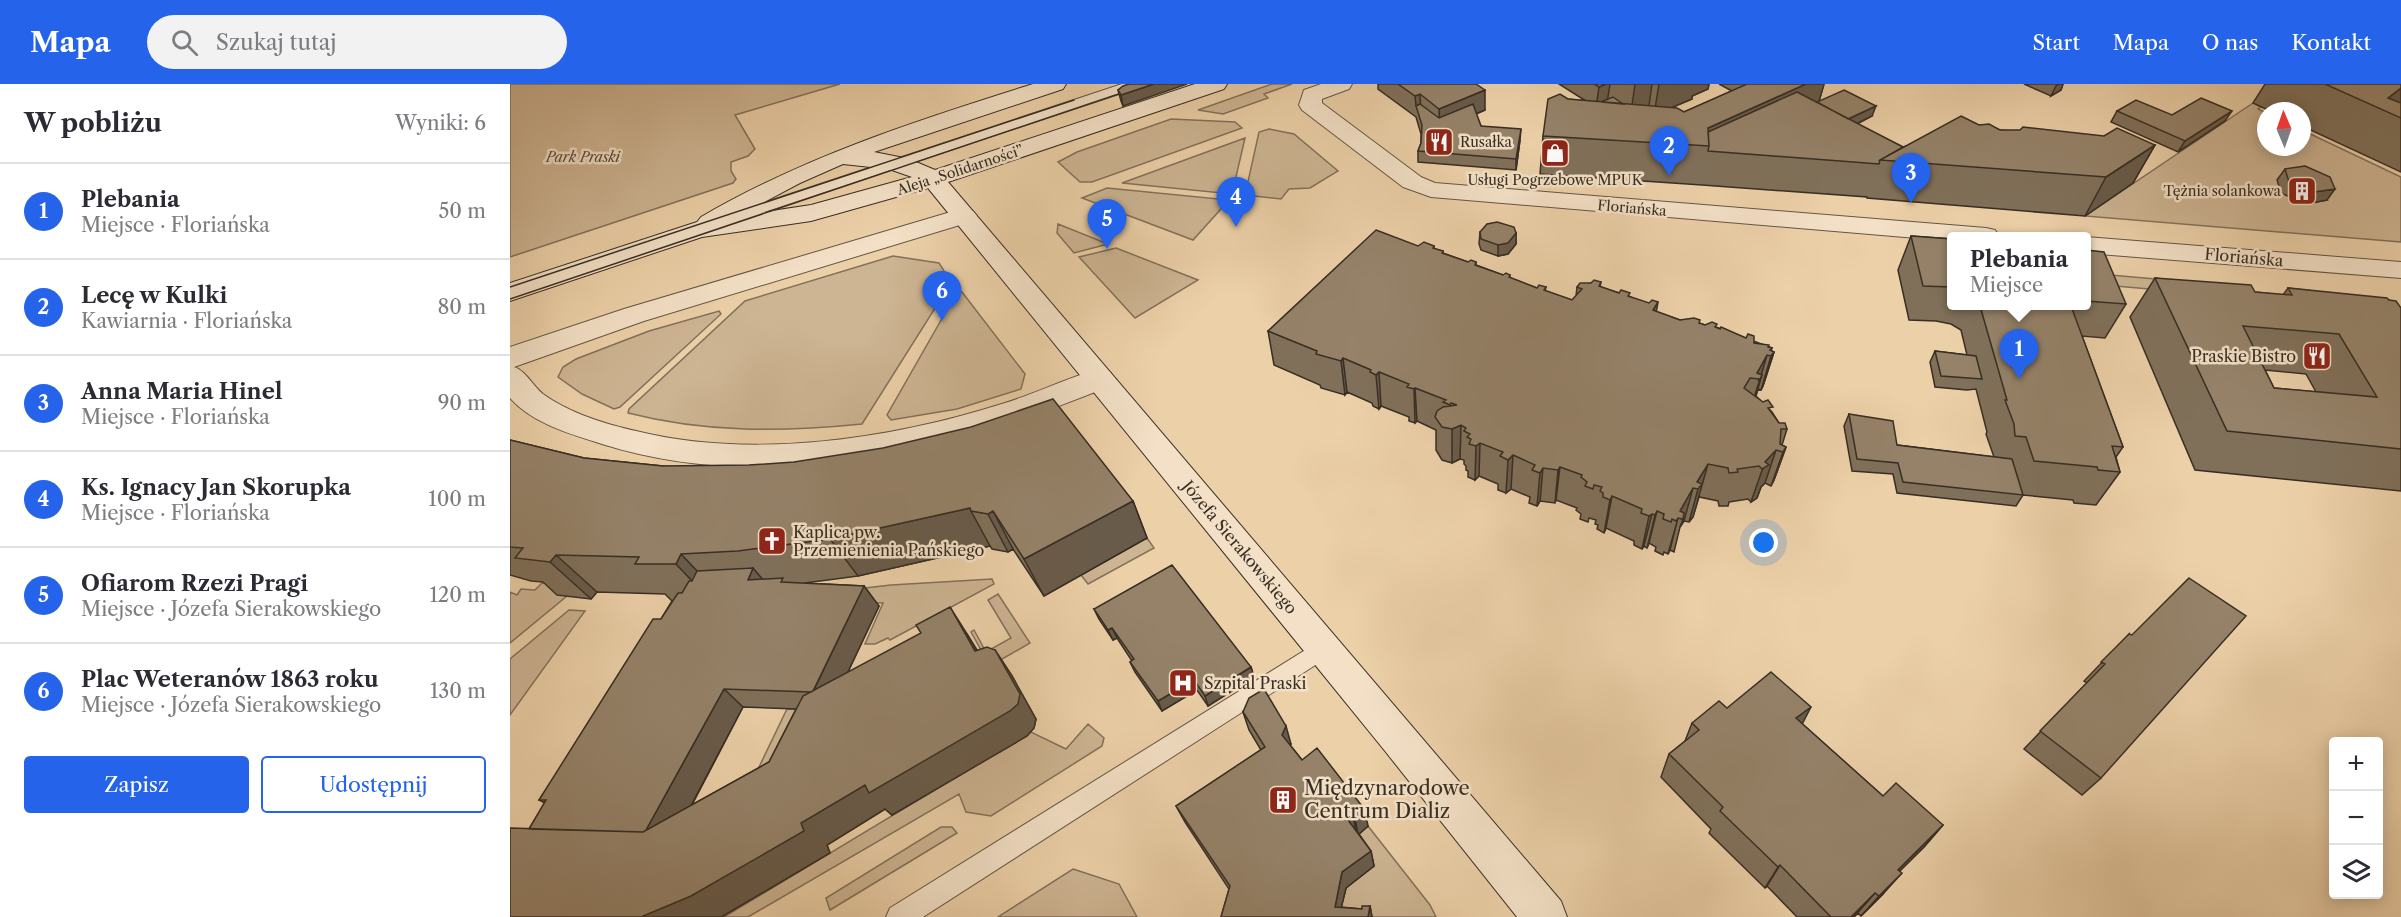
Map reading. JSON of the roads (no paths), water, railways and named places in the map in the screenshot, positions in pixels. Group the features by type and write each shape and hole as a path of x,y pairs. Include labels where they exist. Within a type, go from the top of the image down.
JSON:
{"street":[{"name":"Aleja „Solidarności”","path":"698,230 775,185 842,157 1055,84"},
{"name":"Aleja „Solidarności”","path":"510,292 698,230 811,213 933,179 1216,84"},
{"name":"Floriańska","path":"1341,84 1316,93 1309,101 1313,108 1412,182 1431,190 1947,234"},
{"path":"842,157 898,163 933,179"},
{"name":"Józefa Sierakowskiego","path":"933,179 1545,917"},
{"path":"510,358 634,315 964,216"},
{"name":"Floriańska","path":"2091,245 2401,270"},
{"path":"510,376 518,391 555,416 607,435 661,448 726,455 811,453 907,440 1015,411 1099,379"}],"lane":[{"path":"698,230 1135,84"},
{"path":"899,917 1323,648"}],"tram line":[{"path":"510,299 1148,84"},
{"path":"510,287 1074,100"}],"place":[{"name":"Rusałka","path":"1439,142"},
{"name":"Usługi Pogrzebowe MPUK","path":"1555,153"},
{"name":"Lecę w Kulki","path":"1669,176"},
{"name":"Tężnia solankowa","path":"2302,191"},
{"name":"Anna Maria Hinel","path":"1911,203"},
{"name":"Ks. Ignacy Jan Skorupka","path":"1236,227"},
{"name":"Ofiarom Rzezi Pragi","path":"1107,249"},
{"name":"Plac Weteranów 1863 roku","path":"942,321"},
{"name":"Praskie Bistro","path":"2317,356"},
{"name":"Plebania","path":"2019,379"},
{"name":"Kaplica pw. Przemienienia Pańskiego","path":"772,541"},
{"name":"Szpital Praski","path":"1183,683"},
{"name":"Międzynarodowe Centrum Dializ","path":"1283,800"}],"park label":[{"name":"Park Praski","path":"583,157"}]}
